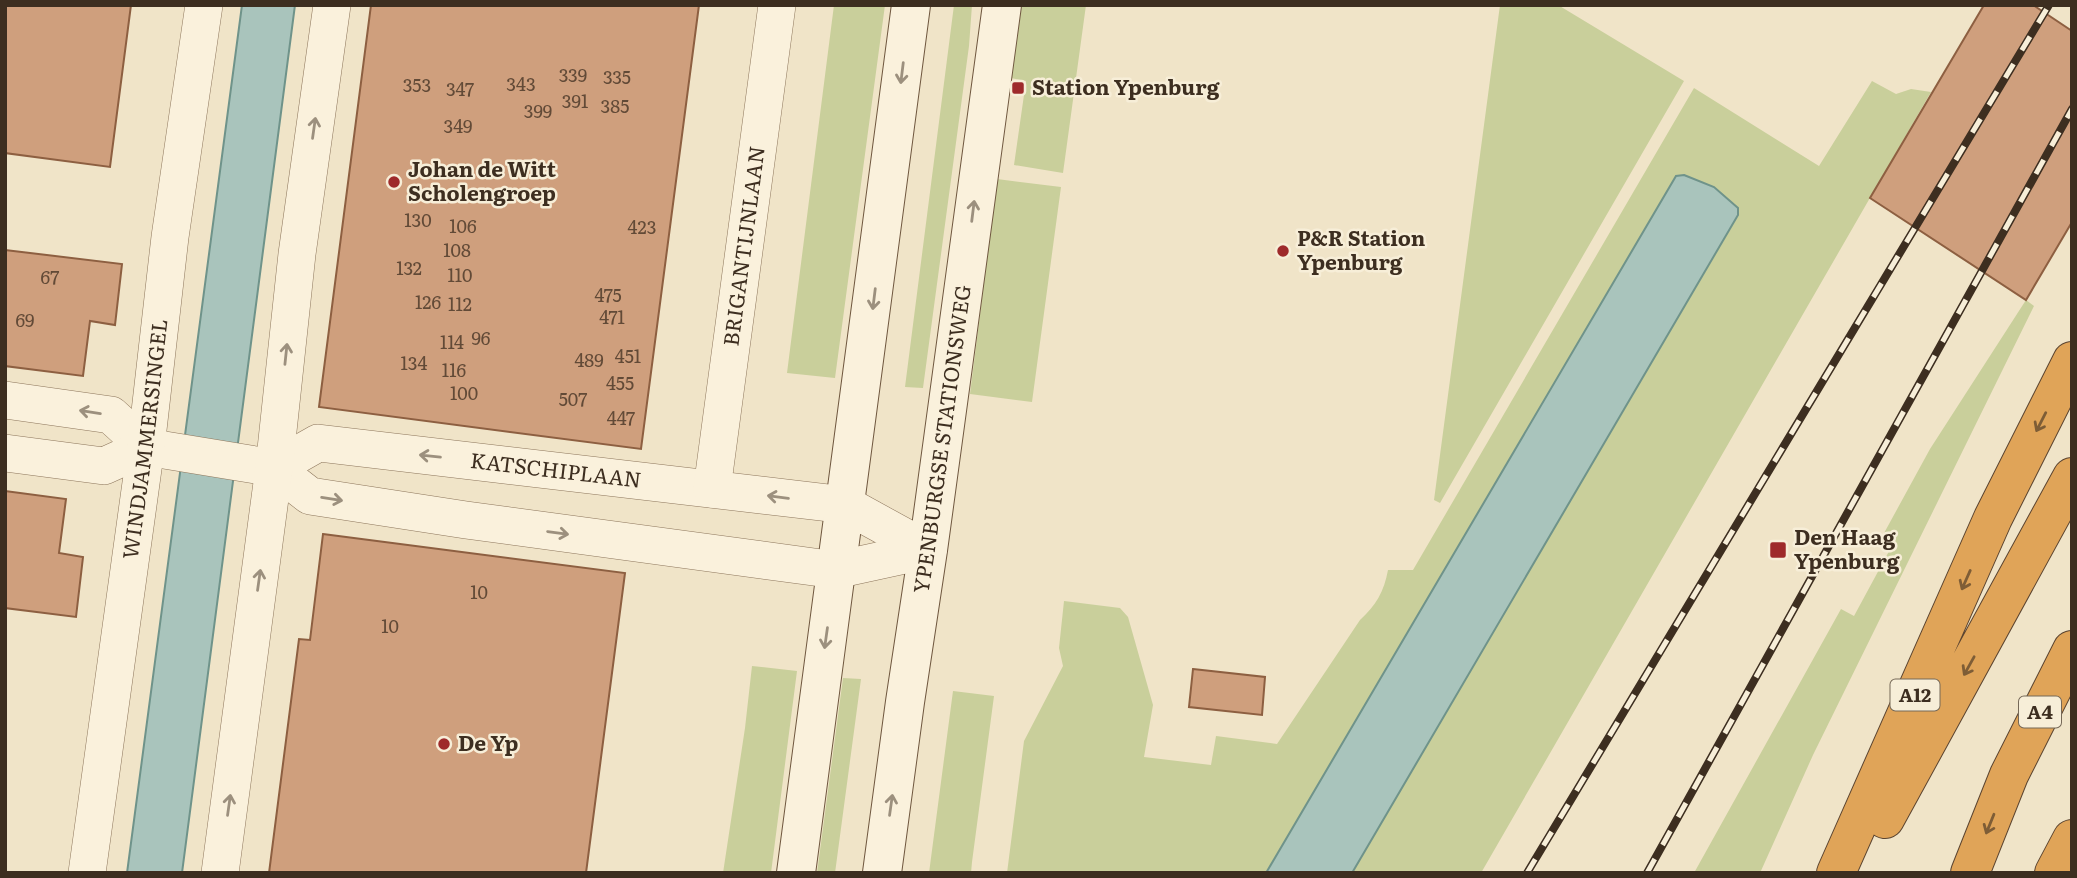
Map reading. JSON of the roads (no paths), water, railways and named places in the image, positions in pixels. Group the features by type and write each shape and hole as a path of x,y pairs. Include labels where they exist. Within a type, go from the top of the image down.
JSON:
{"highway":[{"name":"A12","path":"1836,873 1993,518 2072,361"},
{"path":"1855,873 2072,477"},
{"name":"A4","path":"1970,873 2009,775 2072,650"},
{"path":"2054,873 2072,839"}],"main road":[{"path":"796,873 911,5"},
{"name":"YPENBURGSE STATIONSWEG","path":"882,873 1002,5"}],"street":[{"name":"WINDJAMMERSINGEL","path":"87,873 115,661 161,450 170,237 204,5"},
{"path":"219,873 274,468 297,254 332,5"},
{"name":"BRIGANTIJNLAAN","path":"712,489 777,5"},
{"path":"5,400 111,415 161,450"},
{"name":"KATSCHIPLAAN","path":"274,468 318,443 846,505"},
{"path":"5,453 104,466 161,450 274,468 310,496 836,570 928,550"},
{"path":"846,505 928,550"}],"water":[{"path":"242,5 295,5 182,873 127,873"},
{"path":"1684,175 1714,187 1738,208 1738,215 1352,873 1266,873 1676,176"}],"railway":[{"path":"1527,873 2049,5"},
{"path":"1647,873 2072,109"}],"place":[{"name":"Station Ypenburg","path":"1018,88"},
{"name":"Johan de Witt Scholengroep","path":"394,182"},
{"name":"P&R Station Ypenburg","path":"1283,251"},
{"name":"Den Haag Ypenburg","path":"1778,550"},
{"name":"De Yp","path":"444,744"}]}
